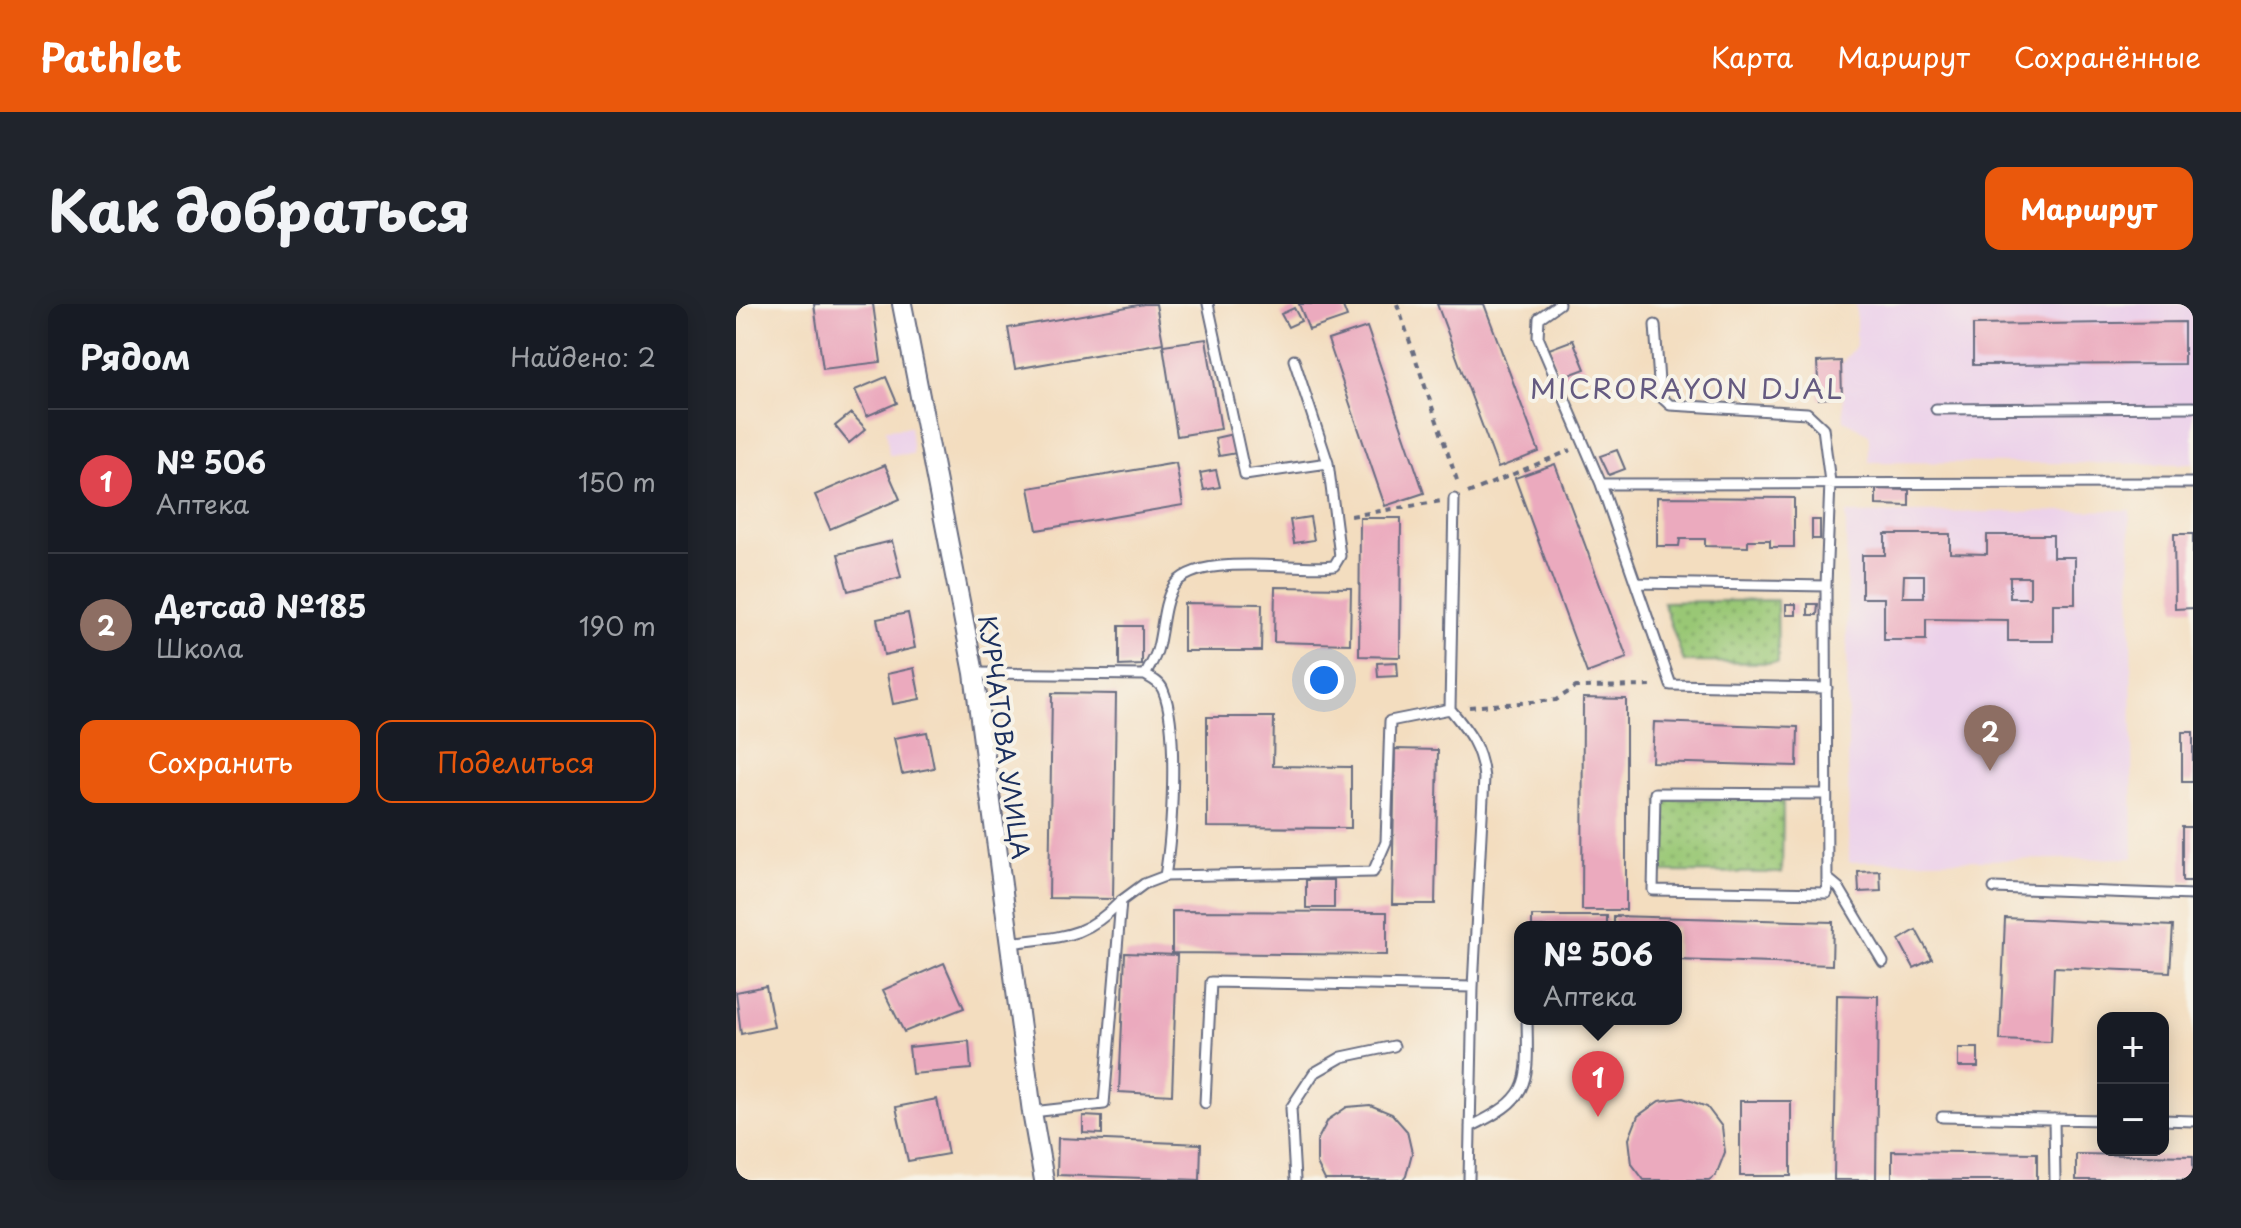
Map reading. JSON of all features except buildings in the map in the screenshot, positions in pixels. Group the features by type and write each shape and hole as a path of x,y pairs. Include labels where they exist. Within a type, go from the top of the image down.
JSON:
{"street":[{"name":"КУРЧАТОВА УЛИЦА","path":"902,304 974,673 1032,1112 1044,1180"}],"lane":[{"path":"1208,304 1245,475 1328,463"},
{"path":"1559,304 1539,318 1538,337 1601,484 1671,685 1827,688"},
{"path":"1655,325 1660,396 1670,405 1807,413 1823,428 1830,482 1826,586 1827,893 1653,890 1655,793 1826,794"},
{"path":"1145,675 1158,651 1168,598 1184,574 1197,569 1242,566 1334,566 1340,556 1328,463 1294,360"},
{"path":"1936,409 2193,407"},
{"path":"1601,484 2193,483"},
{"path":"1454,499 1450,709 1475,739 1482,755 1484,778 1473,987 1469,1180"},
{"path":"1636,583 1826,586"},
{"path":"974,673 1145,675 1163,689 1169,713 1171,814 1165,876"},
{"path":"1010,943 1079,932 1098,924 1144,884 1165,876 1373,872 1386,842 1390,721 1450,709"},
{"path":"1827,878 1839,888 1883,962"},
{"path":"1994,888 2193,895"},
{"path":"1032,1112 1104,1104 1121,901"},
{"path":"1205,1103 1211,982 1473,987"},
{"path":"1470,1127 1504,1110 1522,1090 1528,1068 1527,1025"},
{"path":"1295,1180 1291,1108 1314,1073 1342,1057 1394,1046"},
{"path":"1942,1117 2097,1120"},
{"path":"2054,1119 2055,1180"},
{"path":"2169,1120 2193,1121"}],"path":[{"path":"1397,304 1458,482 1454,499"},
{"path":"1450,709 1556,700 1576,687 1671,685"}],"shaded area":[{"path":"1856,304 2193,304 2193,464 1869,462 1869,434 1844,420 1841,364 1856,346"},
{"path":"910,427 913,454 889,455 886,429"},
{"path":"2130,510 2133,858 1849,862 1846,514"}],"green space":[{"path":"1777,600 1778,663 1684,662 1663,602"},
{"path":"1659,799 1783,800 1782,873 1659,872"}],"place":[{"name":"Детсад №185","path":"1990,771"},
{"name":"№ 506","path":"1598,1117"}],"district":[{"name":"MICRORAYON DJAL","path":"1687,387"}]}
